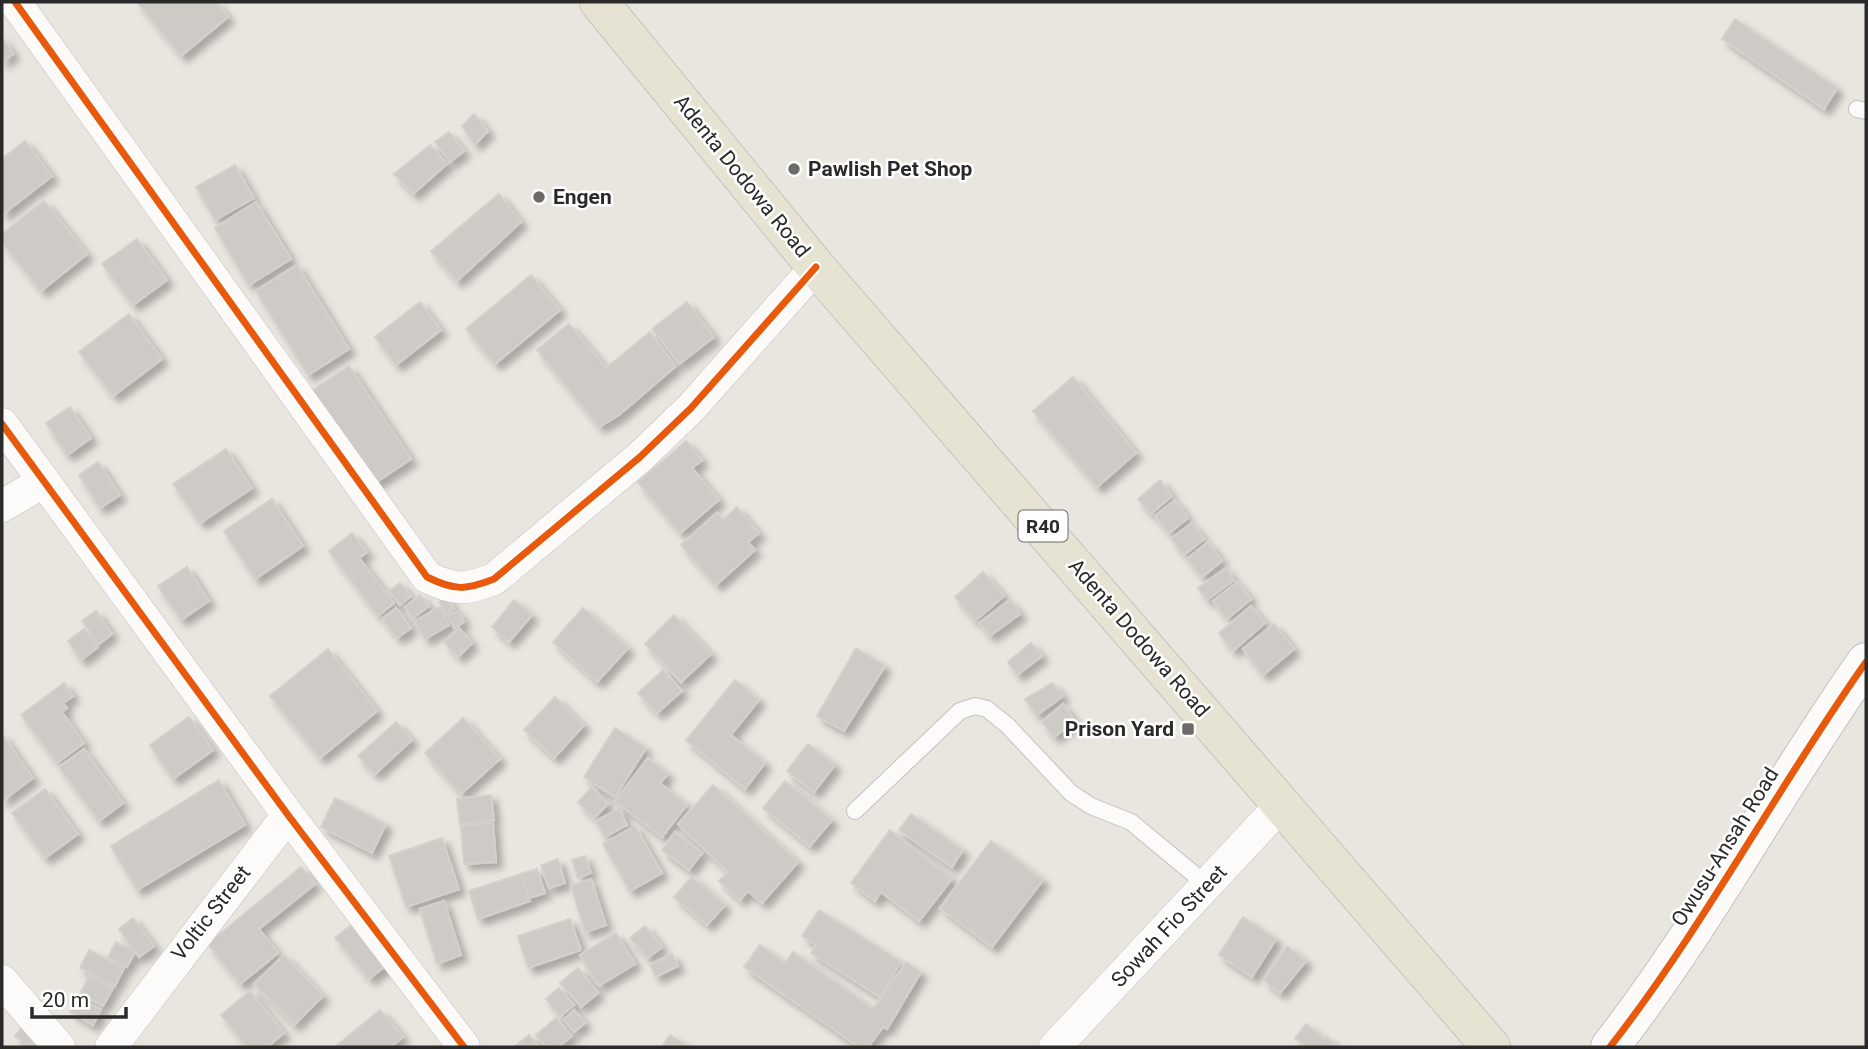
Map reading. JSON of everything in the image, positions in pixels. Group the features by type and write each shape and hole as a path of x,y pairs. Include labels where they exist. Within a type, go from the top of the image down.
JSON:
{"main road":[{"name":"Adenta Dodowa Road","path":"599,2 816,267 1491,1047"}],"street":[{"path":"15,2 427,577 445,586 468,589 494,579 640,457 733,364 816,267"},
{"path":"2,424 288,815 464,1047"},
{"path":"2,506 43,482"},
{"name":"Owusu-Ansah Road","path":"1610,1047 1661,981 1816,732 1866,662"},
{"name":"Sowah Fio Street","path":"1055,1047 1282,804"},
{"name":"Voltic Street","path":"111,1047 288,815"},
{"path":"2,981 59,1047"}],"lane":[{"path":"855,811 960,711 975,706 987,709 1007,725 1071,793 1091,806 1131,822 1207,885"}],"building":[{"path":"137,2 216,2 228,17 181,56"},
{"path":"1735,19 1837,88 1824,109 1722,39"},
{"path":"2,37 13,54 2,62"},
{"path":"474,114 488,131 475,145 462,126"},
{"path":"449,132 464,151 450,162 435,142"},
{"path":"25,141 52,176 2,215 2,159"},
{"path":"430,145 447,164 413,194 394,174"},
{"path":"235,165 254,198 215,220 196,187"},
{"path":"499,194 521,222 457,281 431,251"},
{"path":"44,201 87,254 41,291 2,242 2,234"},
{"path":"256,202 291,259 249,285 215,228"},
{"path":"137,239 167,280 133,305 102,264"},
{"path":"297,265 349,349 308,375 256,291"},
{"path":"531,275 560,310 495,364 466,329"},
{"path":"420,302 441,330 396,365 375,337"},
{"path":"687,302 714,337 679,364 652,329"},
{"path":"129,314 162,359 113,396 79,352"},
{"path":"569,324 606,368 650,332 676,366 619,415 599,427 537,350"},
{"path":"349,366 411,459 372,485 310,392"},
{"path":"1073,377 1136,453 1097,487 1033,411"},
{"path":"70,407 91,438 67,455 46,423"},
{"path":"686,441 702,460 692,468 719,500 680,533 638,482"},
{"path":"226,449 252,488 200,523 173,484"},
{"path":"98,462 120,495 100,508 79,475"},
{"path":"1160,480 1172,496 1151,514 1138,499"},
{"path":"272,499 303,546 255,579 224,531"},
{"path":"1175,500 1188,518 1169,533 1155,516"},
{"path":"737,507 759,533 748,542 755,550 716,585 681,545 717,513 723,520"},
{"path":"1192,523 1204,539 1184,555 1171,539"},
{"path":"352,533 367,552 359,558 394,603 378,616 329,551"},
{"path":"1208,542 1222,561 1202,577 1187,559"},
{"path":"187,567 209,601 181,620 158,586"},
{"path":"1226,568 1234,580 1207,600 1198,588"},
{"path":"983,572 1004,596 975,621 955,597"},
{"path":"1237,582 1251,599 1227,619 1213,601"},
{"path":"400,583 411,596 400,605 389,591"},
{"path":"420,595 429,606 413,618 405,607"},
{"path":"446,597 454,609 447,614 439,602"},
{"path":"514,600 532,615 509,642 492,627"},
{"path":"1010,600 1020,614 990,636 979,623"},
{"path":"1251,606 1265,623 1233,651 1219,633"},
{"path":"440,607 449,625 425,639 415,621"},
{"path":"396,608 411,628 397,638 382,619"},
{"path":"583,608 628,648 597,682 553,642"},
{"path":"96,611 112,634 99,644 82,621"},
{"path":"458,611 464,622 454,628 448,616"},
{"path":"674,615 711,654 681,682 645,644"},
{"path":"1274,624 1294,649 1263,675 1243,649"},
{"path":"459,628 472,643 458,657 444,642"},
{"path":"84,629 98,647 81,660 68,641"},
{"path":"1031,643 1042,656 1017,675 1008,662"},
{"path":"856,648 885,666 844,731 817,716"},
{"path":"328,649 377,711 320,758 270,696"},
{"path":"663,670 682,691 657,713 638,693"},
{"path":"735,680 759,700 731,735 765,763 745,789 686,740"},
{"path":"64,683 73,696 63,703 67,708 62,712 84,743 57,763 21,715"},
{"path":"1052,683 1063,696 1037,715 1025,699"},
{"path":"555,697 584,725 554,758 524,730"},
{"path":"1063,704 1075,721 1054,737 1042,722"},
{"path":"189,717 213,750 173,779 150,745"},
{"path":"463,718 500,759 461,794 425,753"},
{"path":"396,722 412,740 375,774 358,756"},
{"path":"615,728 646,748 615,797 584,777"},
{"path":"2,734 33,778 2,801"},
{"path":"808,744 835,765 814,792 787,771"},
{"path":"84,749 123,803 99,821 59,767"},
{"path":"648,758 668,774 660,783 687,805 662,837 615,801"},
{"path":"219,780 245,825 137,890 111,846"},
{"path":"785,781 832,820 810,846 763,808"},
{"path":"713,785 798,862 762,903 748,891 740,900 719,881 728,872 678,824"},
{"path":"592,787 608,804 594,818 578,802"},
{"path":"45,789 78,834 45,858 12,813"},
{"path":"491,795 494,820 460,824 457,799"},
{"path":"335,798 386,824 372,853 321,827"},
{"path":"619,809 627,825 605,837 596,821"},
{"path":"911,814 963,850 952,867 899,830"},
{"path":"493,823 496,862 464,864 461,826"},
{"path":"635,826 662,873 630,891 603,844"},
{"path":"890,830 952,879 919,921 881,892 875,901 851,883"},
{"path":"675,832 702,853 689,870 662,850"},
{"path":"442,838 459,889 406,907 389,856"},
{"path":"991,841 1043,880 992,947 940,908"},
{"path":"585,856 591,873 578,878 572,860"},
{"path":"558,859 565,883 549,888 541,865"},
{"path":"301,867 315,884 259,929 278,953 240,984 208,944"},
{"path":"537,869 545,893 529,898 521,874"},
{"path":"521,874 530,901 478,919 469,891"},
{"path":"692,877 725,905 707,925 674,897"},
{"path":"591,879 606,925 585,932 571,886"},
{"path":"444,901 461,955 437,964 420,909"},
{"path":"819,910 901,962 880,997 811,953 816,945 802,936"},
{"path":"1243,917 1276,939 1252,977 1219,955"},
{"path":"133,918 154,946 139,957 119,929"},
{"path":"570,919 581,950 528,968 518,936"},
{"path":"355,922 389,963 369,979 335,938"},
{"path":"645,926 662,947 648,958 630,938"},
{"path":"616,933 635,964 599,986 580,955"},
{"path":"116,942 135,952 127,967 108,957"},
{"path":"760,945 785,963 793,952 873,1009 906,962 921,972 887,1029 883,1027 868,1047 859,1047 744,967"},
{"path":"1287,946 1306,961 1280,993 1264,980"},
{"path":"89,950 124,968 115,986 80,968"},
{"path":"672,954 678,966 656,977 650,965"},
{"path":"284,955 323,996 294,1025 254,984"},
{"path":"578,968 598,993 581,1007 560,983"},
{"path":"89,976 113,988 103,1006 80,994"},
{"path":"559,988 574,1005 560,1017 546,999"},
{"path":"250,991 284,1033 267,1047 247,1047 221,1015"},
{"path":"77,997 101,1009 93,1025 70,1012"},
{"path":"380,1010 403,1037 391,1047 335,1047"},
{"path":"574,1010 585,1023 574,1032 564,1019"},
{"path":"556,1018 572,1036 558,1047 546,1047 536,1035"},
{"path":"25,1023 41,1036 32,1047 15,1036"},
{"path":"1306,1024 1324,1039 1327,1037 1336,1047 1306,1047 1295,1038"},
{"path":"529,1035 539,1047 514,1047"},
{"path":"670,1035 689,1047 662,1047"}],"cycle path":[{"path":"15,2 427,577 445,585 468,587 494,579 640,457 691,408 816,267"},
{"path":"2,424 288,815 464,1047"},
{"path":"1610,1047 1678,953 1866,662"}],"place":[{"name":"Pawlish Pet Shop","path":"794,169"},
{"name":"Engen","path":"539,197"},
{"name":"Prison Yard","path":"1188,729"}]}
